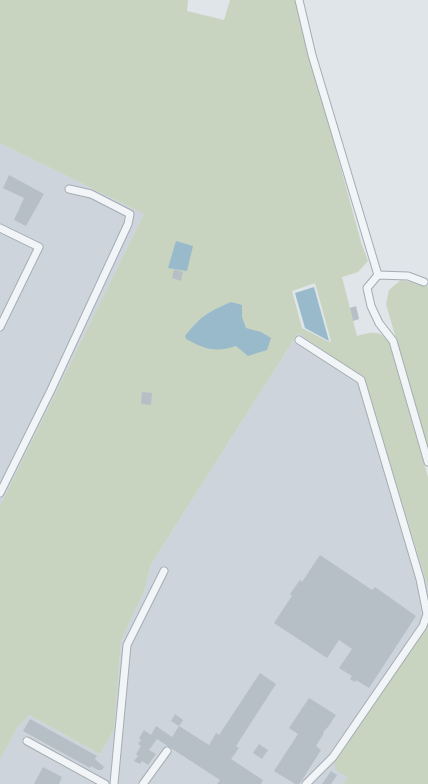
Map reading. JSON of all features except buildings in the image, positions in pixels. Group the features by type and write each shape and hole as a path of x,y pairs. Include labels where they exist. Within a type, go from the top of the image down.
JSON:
{"lane":[{"path":"299,0 312,55 378,274"},
{"path":"0,493 128,224 130,214 91,194 69,189"},
{"path":"0,228 39,247 0,327"},
{"path":"378,274 408,276 424,282"},
{"path":"378,274 367,288 371,306 379,323 393,341 428,462"},
{"path":"299,340 361,380 427,600 427,614 423,626 333,757 306,784"},
{"path":"114,784 127,645 164,572"},
{"path":"27,741 105,784"},
{"path":"143,784 167,751"}],"shaded area":[{"path":"0,143 144,214 0,506"},
{"path":"298,333 364,379 428,587 428,625 354,776 348,784 0,784 0,760 17,728 29,715 100,754 114,730 121,641 145,589 151,564"}],"green space":[{"path":"0,0 188,0 187,11 224,20 230,0 295,0 361,242 368,261 358,272 342,277 357,336 367,333 375,333 383,336 390,344 428,477 428,587 364,379 298,333 151,564 145,589 121,641 114,730 100,754 29,715 17,728 0,760 0,506 144,214 0,143","holes":["315,283 331,341 329,342 302,328 292,291"]},
{"path":"401,280 428,286 428,449 386,304 389,290"},
{"path":"428,622 428,784 344,784 348,777 336,770 334,763"}],"water":[{"path":"176,241 193,246 187,271 168,268"},
{"path":"314,287 329,341 305,328 295,293"},
{"path":"231,302 242,305 242,317 246,328 261,332 271,338 267,350 248,356 236,346 222,349 210,349 186,339 185,336 201,319 216,309"}]}
